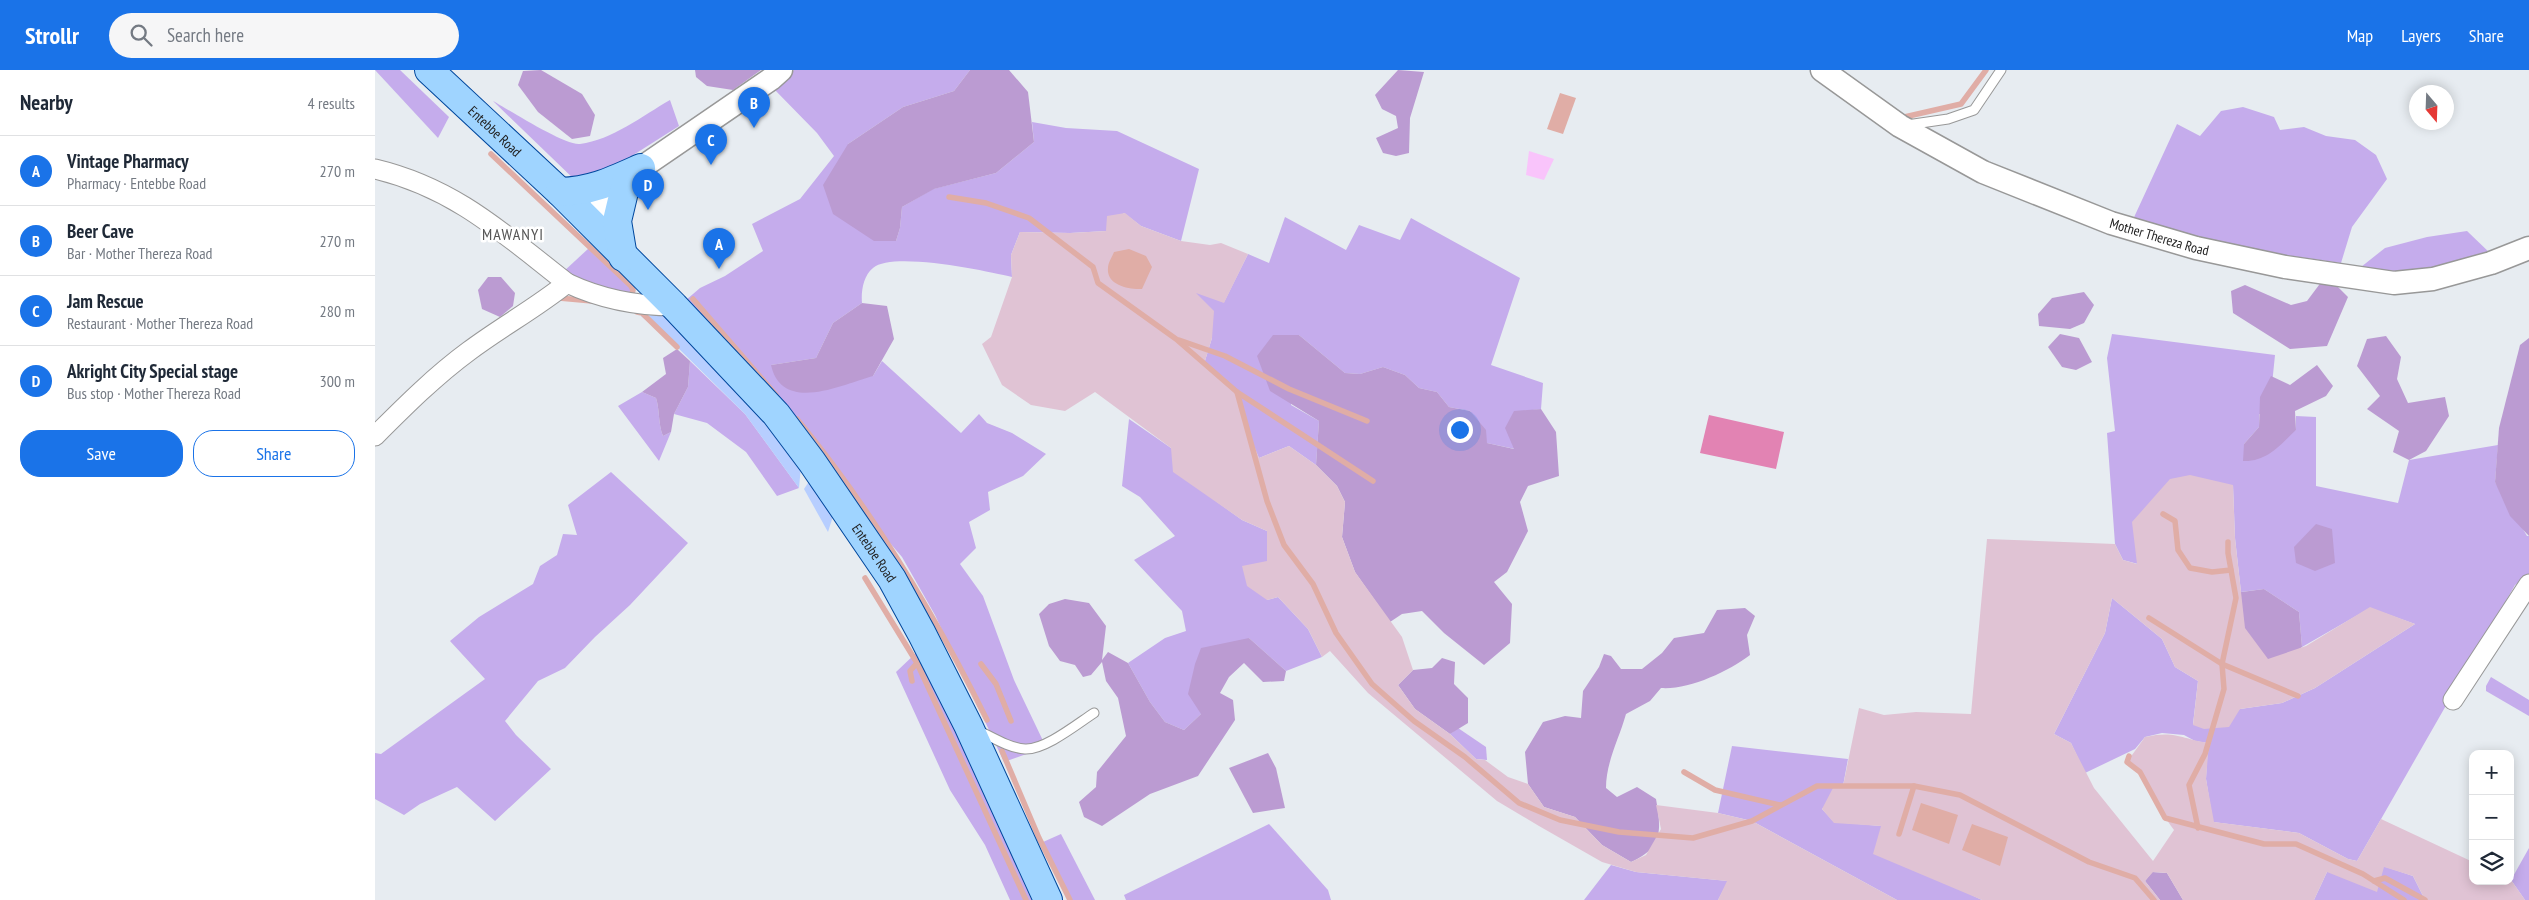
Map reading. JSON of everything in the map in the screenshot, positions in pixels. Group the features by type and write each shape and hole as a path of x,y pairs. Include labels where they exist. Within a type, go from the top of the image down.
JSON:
{"main road":[{"name":"Entebbe Road","path":"429,70 559,192 674,306 776,414 841,503 892,579 968,725 1048,900"},
{"path":"559,192 583,191 634,174"},
{"path":"623,257 617,221 634,174"}],"street":[{"path":"588,221 634,174 781,70"},
{"name":"Mother Thereza Road","path":"1821,70 1900,126 1983,172 2111,223 2196,248 2285,267 2394,283 2415,282 2491,263 2529,248"},
{"path":"375,170 422,183 455,199 494,225 567,283 590,294 619,302 653,306 674,306"},
{"path":"375,436 406,405 467,352 541,304 567,283"},
{"path":"2453,700 2529,584"}],"lane":[{"path":"1900,126 1948,119 1974,110 2001,70"},
{"path":"968,725 999,741 1025,749 1039,747 1094,713"}],"shaded area":[{"path":"375,70 400,70 449,117 438,138"},
{"path":"541,70 582,94 595,115 590,136 572,139 538,112 518,85 523,71"},
{"path":"695,70 761,70 733,90 707,86 696,77"},
{"path":"794,70 970,70 954,91 903,107 848,144 896,241 900,228 902,207 933,189 996,173 1034,142 1032,122 1066,128 1117,131 1199,169 1181,241 1141,226 1124,213 1107,231 1070,233 1020,232 1011,255 1012,277 940,264 899,261 884,263 873,268 867,275 863,284 862,303 833,323 816,358 771,365 873,376 882,361 961,433 979,414 987,423 1012,433 1046,454 1023,476 988,492 990,510 969,522 976,548 960,564 983,596 1014,680 1046,747 1004,762 935,615 902,557 848,494 773,397 686,300 700,288 725,276 763,251 752,224 800,199 834,156 817,133 773,88"},
{"path":"970,70 1009,70 1028,92 1034,142 996,173 934,189 902,207 900,228 896,241 874,241 833,214 823,185 848,144 903,107 954,91"},
{"path":"1398,70 1424,72 1410,118 1409,153 1396,156 1383,153 1376,138 1398,128 1396,116 1382,109 1375,95"},
{"path":"1560,93 1576,98 1563,134 1547,129"},
{"path":"670,100 679,126 594,180 577,182 493,101 550,134 580,144 592,142 615,133"},
{"path":"2243,107 2274,117 2280,130 2304,127 2326,136 2355,140 2376,155 2387,179 2352,227 2341,263 2242,249 2130,226 2177,124 2200,136 2221,111"},
{"path":"1529,151 1554,159 1544,180 1526,175"},
{"path":"1125,213 1141,226 1181,241 1210,245 1221,243 1248,254 1224,303 1196,293 1214,311 1212,338 1204,364 1237,392 1243,417 1259,458 1289,446 1316,465 1337,486 1345,502 1342,537 1355,572 1402,637 1413,670 1398,685 1415,709 1450,734 1476,759 1485,760 1508,777 1528,784 1544,807 1575,817 1602,845 1631,862 1646,855 1661,829 1656,805 1718,813 1752,821 1897,900 1718,900 1727,881 1636,872 1602,862 1539,826 1497,801 1368,693 1330,651 1322,657 1308,629 1278,597 1267,600 1247,586 1242,566 1267,561 1267,531 1242,520 1173,472 1171,448 1095,392 1065,411 1031,405 1002,385 982,344 991,337 1012,277 1011,255 1020,232 1070,233 1106,231 1107,216"},
{"path":"1285,217 1346,250 1359,225 1400,240 1411,218 1520,278 1491,365 1543,383 1541,409 1514,412 1515,449 1487,443 1470,411 1449,407 1437,392 1419,388 1405,375 1383,367 1360,374 1345,373 1299,335 1291,405 1319,421 1316,465 1289,446 1259,458 1248,434 1237,392 1204,364 1212,338 1195,292 1224,302 1248,254 1269,263"},
{"path":"2467,231 2492,255 2442,270 2385,277 2361,267 2385,248 2427,237"},
{"path":"589,248 632,288 630,294 621,296 562,273"},
{"path":"1129,249 1146,256 1152,267 1142,289 1131,289 1119,285 1108,274 1109,264 1114,252"},
{"path":"488,277 501,277 515,293 513,306 500,317 482,309 478,290"},
{"path":"2322,281 2337,286 2348,297 2327,346 2290,349 2233,313 2231,291 2245,285 2291,305 2307,301"},
{"path":"2084,292 2094,305 2084,323 2070,329 2039,326 2038,314 2052,298"},
{"path":"862,303 887,306 894,339 873,376 814,392 800,392 787,389 777,380 771,365 816,358 833,323"},
{"path":"2060,334 2079,338 2092,362 2076,370 2062,367 2048,347"},
{"path":"2112,334 2275,355 2269,414 2259,414 2259,427 2244,444 2296,430 2296,416 2316,417 2316,486 2398,503 2409,460 2498,445 2495,482 2527,536 2529,536 2529,575 2515,585 2357,861 2348,859 2299,833 2213,822 2206,779 2208,743 2195,741 2184,735 2162,733 2145,737 2135,749 2085,773 2071,743 2054,734 2105,633 2112,598 2162,639 2175,667 2198,681 2193,724 2240,709 2282,703 2315,688 2415,624 2370,608 2302,647 2299,612 2264,589 2241,592 2235,538 2233,485 2138,564 2123,560 2115,544 2107,433 2115,431 2107,358"},
{"path":"1273,335 1299,335 1345,373 1360,374 1383,367 1405,375 1419,388 1437,392 1449,407 1470,411 1486,430 1487,443 1514,449 1505,428 1514,411 1541,409 1556,432 1559,476 1528,486 1520,502 1528,531 1507,572 1494,582 1512,604 1510,643 1484,665 1444,633 1422,611 1402,614 1390,622 1355,572 1342,537 1345,502 1337,486 1316,465 1319,421 1270,391 1257,356"},
{"path":"2386,336 2401,357 2397,379 2408,403 2445,397 2449,416 2426,451 2409,460 2393,452 2399,431 2367,409 2380,396 2357,366 2367,339"},
{"path":"2529,338 2529,536 2510,516 2495,482 2499,428 2520,345"},
{"path":"677,349 690,361 688,387 674,414 671,432 663,436 656,398 642,392 666,374 663,358"},
{"path":"690,361 745,414 799,488 777,496 746,452 707,423 674,414 688,387"},
{"path":"2317,365 2333,386 2326,396 2295,411 2296,430 2279,447 2259,459 2243,461 2244,444 2259,427 2260,397 2271,376 2290,385"},
{"path":"642,392 656,398 663,436 671,432 659,461 618,406"},
{"path":"1709,415 1784,432 1776,469 1700,453"},
{"path":"1129,419 1171,448 1217,502 1242,520 1267,531 1267,600 1278,597 1308,629 1322,657 1286,671 1249,638 1201,714 1184,730 1165,722 1150,702 1128,663 1165,638 1186,631 1182,611 1134,560 1175,536 1140,497 1122,486"},
{"path":"611,472 688,543 630,605 565,668 538,681 505,721 516,735 551,769 495,821 457,787 420,804 404,815 375,799 375,753 381,754 485,679 450,641 479,617 533,584 540,566 557,555 563,534 577,535 568,505"},
{"path":"2190,475 2233,485 2235,538 2245,628 2268,659 2306,646 2370,607 2415,624 2315,688 2282,703 2240,709 2229,727 2204,729 2193,725 2198,681 2175,667 2162,639 2112,598 2105,633 2054,734 2071,743 2094,788 2153,861 2174,830 2141,777 2127,762 2145,737 2164,734 2209,743 2206,779 2214,822 2299,833 2348,859 2357,861 2381,819 2469,860 2469,885 2514,884 2525,900 2425,900 2413,876 2384,867 2377,892 2327,872 2314,900 2183,900 2167,873 2153,872 2145,881 2160,900 1982,900 1873,854 1881,826 1834,823 1822,809 1834,786 1843,786 1859,708 1884,715 1916,712 1971,714 1987,539 2115,544 2123,560 2137,564 2132,522 2170,479"},
{"path":"2316,524 2332,529 2335,563 2315,571 2296,563 2294,547"},
{"path":"2264,589 2299,612 2302,647 2279,664 2246,679 2227,594"},
{"path":"1065,599 1089,603 1106,626 1102,660 1108,652 1128,663 1150,702 1165,722 1184,730 1201,714 1188,694 1201,648 1249,638 1286,671 1284,681 1263,682 1244,663 1229,677 1220,693 1233,700 1235,720 1198,776 1150,794 1102,826 1084,817 1079,802 1096,787 1097,772 1126,736 1118,698 1106,681 1102,662 1091,675 1083,677 1075,665 1060,661 1049,646 1039,614 1049,604"},
{"path":"1745,608 1755,616 1747,635 1750,655 1731,668 1707,679 1683,686 1661,688 1650,701 1626,714 1610,760 1606,788 1617,797 1637,787 1656,799 1659,828 1655,844 1650,850 1631,862 1602,845 1575,817 1544,807 1528,784 1525,752 1543,722 1565,716 1581,718 1583,691 1599,667 1604,654 1611,656 1621,669 1642,669 1662,653 1674,638 1704,633 1717,610"},
{"path":"916,653 959,737 1032,900 1010,900 985,845 950,790 896,672"},
{"path":"1442,658 1455,662 1454,684 1468,698 1468,723 1450,734 1415,709 1398,685 1413,670 1432,668"},
{"path":"2491,677 2529,700 2529,716 2486,691 2486,686"},
{"path":"1458,728 1486,747 1487,760 1476,759 1450,734"},
{"path":"1732,746 1848,759 1843,786 1822,809 1834,822 1881,826 1955,887 1982,900 1897,900 1752,821 1718,813"},
{"path":"1268,753 1276,768 1285,808 1253,813 1229,768"},
{"path":"1921,803 1958,815 1949,844 1912,830"},
{"path":"1269,824 1328,890 1331,900 1126,900 1124,895"},
{"path":"1972,824 2008,837 2000,866 1962,850"},
{"path":"1061,834 1095,900 1068,900 1043,842"},
{"path":"2529,848 2529,900 2525,900 2514,884 2514,875"},
{"path":"1611,865 1636,872 1728,881 1718,900 1584,900"},
{"path":"2383,866 2413,876 2425,900 2314,900 2327,872"},
{"path":"2152,872 2167,873 2183,900 2160,900 2145,881"}],"sand":[{"path":"493,158 539,196 634,285 632,288"},
{"path":"667,314 744,394 801,466 799,488 745,414 667,337 641,316"},
{"path":"812,477 834,513 828,532 804,489"}],"waterway":[{"path":"1900,118 1961,104 1986,70"},
{"path":"491,154 631,286 632,294 625,296"},
{"path":"949,197 986,203 1029,218 1093,267 1098,283 1176,339 1237,392 1373,481"},
{"path":"559,298 592,301"},
{"path":"693,299 776,395"},
{"path":"637,312 642,313 677,347"},
{"path":"1179,340 1225,356 1289,389 1367,421"},
{"path":"1237,392 1267,501 1284,545 1313,584 1336,633 1372,684 1414,721 1465,757 1519,803 1560,820 1619,832 1693,838 1752,821 1817,786 1914,786 1960,795 2089,862 2135,878 2154,900"},
{"path":"797,419 852,490 901,564 946,641 987,720"},
{"path":"2163,514 2175,521 2178,550 2190,568 2212,572 2231,570"},
{"path":"2198,828 2189,785 2205,754 2224,689 2222,664 2236,598 2228,553 2228,542"},
{"path":"865,578 917,663 910,671 912,681"},
{"path":"2149,618 2222,664 2298,696"},
{"path":"917,663 1026,900"},
{"path":"981,664 996,684 1011,721"},
{"path":"1002,751 1039,838 1070,900"},
{"path":"2129,756 2127,762 2140,772 2165,818 2264,844 2296,844 2363,874 2404,900"},
{"path":"1684,772 1715,790 1780,805"},
{"path":"1899,834 1914,786"},
{"path":"2374,881 2385,878 2425,900"}],"place":[{"name":"Beer Cave","path":"754,128"},
{"name":"Jam Rescue","path":"711,165"},
{"name":"Akright City Special stage","path":"648,210"},
{"name":"Vintage Pharmacy","path":"719,269"}],"district":[{"name":"MAWANYI","path":"513,234"}]}
